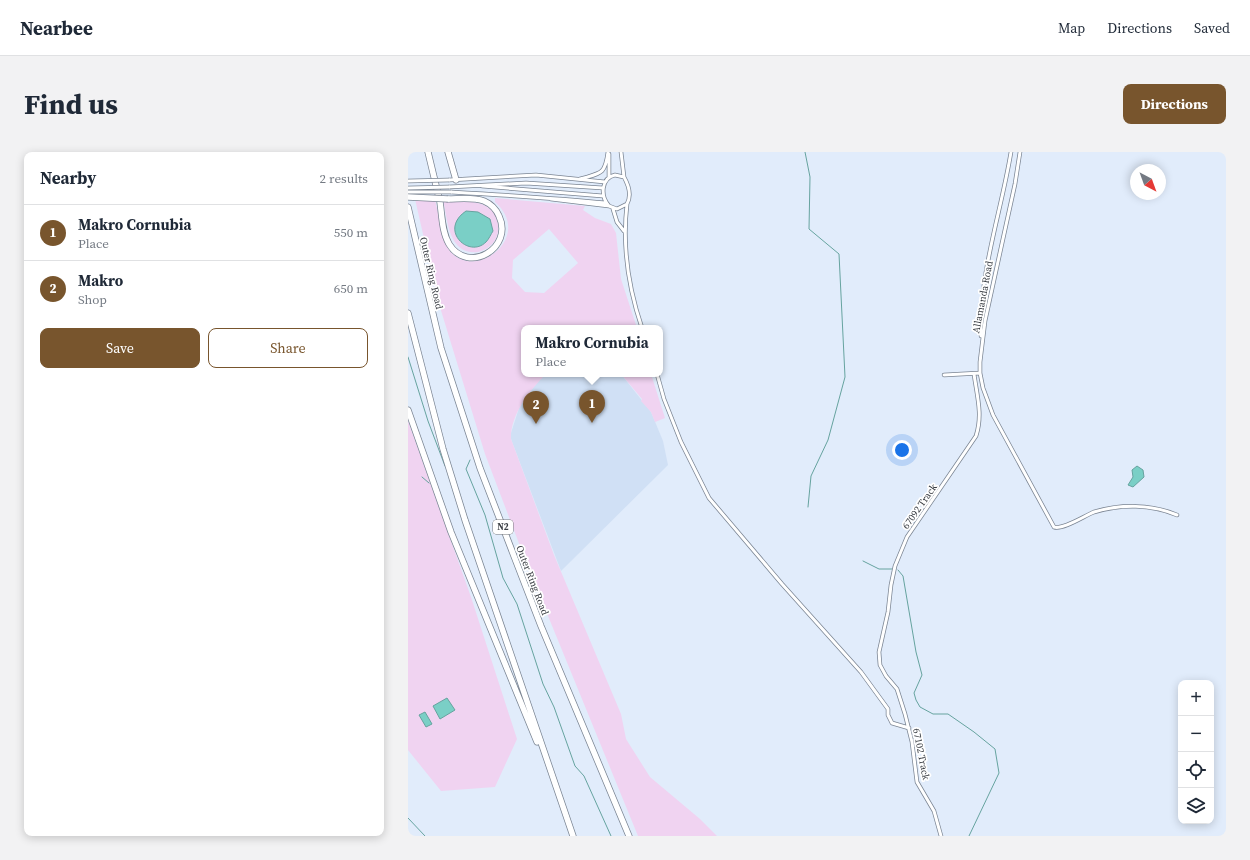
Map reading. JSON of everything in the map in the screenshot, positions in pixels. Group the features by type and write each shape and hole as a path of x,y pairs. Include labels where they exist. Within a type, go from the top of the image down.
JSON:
{"highway":[{"path":"408,197 448,199 484,201 496,210 500,218 502,234 493,250 485,256 471,258 464,256 452,248 446,236 428,152"},
{"path":"448,152 456,180"},
{"name":"Outer Ring Road","path":"408,207 441,348 480,468 538,619 629,836"},
{"path":"408,313 443,449 465,520 573,836"},
{"path":"408,410 451,532 527,720 536,740 544,752"}],"street":[{"path":"579,180 600,173 607,165 609,152"},
{"path":"609,152 609,177"},
{"path":"621,152 624,177 628,182 629,194 624,232 628,274 641,325"},
{"name":"Allamanda Road","path":"982,346 981,326 984,282 989,252 1006,183 1011,152"},
{"name":"Allamanda Road","path":"982,346 987,306 1020,152"},
{"path":"408,181 456,180 536,175 605,182"},
{"path":"608,206 603,196 605,182 609,177 615,175 624,177"},
{"path":"408,188 526,183 603,188"},
{"path":"474,185 603,196"},
{"path":"408,192 451,192 544,198 608,206 613,208 622,208 627,204"},
{"path":"544,198 560,198 606,203"},
{"path":"613,208 617,222 624,232"},
{"path":"982,346 980,373 983,388 993,414 1054,527 1060,528 1095,512 1117,507 1144,506 1166,510 1177,515"},
{"path":"944,375 980,373"},
{"name":"67092 Track","path":"886,676 880,665 879,652 888,612 895,566 907,537 915,524 976,436 980,422 974,374"},
{"path":"658,377 664,399 679,436 709,498 782,584 861,672 888,709 888,715 892,723 909,728"},
{"name":"67102 Track","path":"886,676 897,689 909,728 918,782 934,811 942,836"}],"shaded area":[{"path":"495,198 585,206 583,210 595,218 611,224 616,233 621,279 636,325 521,325 521,377 543,377 528,395 517,412 511,439 554,555 621,714 626,739 650,777 700,819 717,836 638,836 528,567 485,454 439,304 415,199 435,200 445,242 454,255 467,261 481,260 493,254 503,244 508,231 506,217 495,202","holes":["549,229 578,263 544,293 525,292 512,278 513,260"]},
{"path":"443,200 465,201 482,204 492,210 497,220 498,230 496,239 484,250 475,252 467,251 459,247 449,230"},
{"path":"466,211 478,212 490,219 493,231 486,242 479,246 472,247 465,245 459,240 456,234 455,226 458,218"},
{"path":"543,377 623,377 651,412 663,441 668,465 561,571 511,439 511,433 519,408 537,382"},
{"path":"624,377 652,377 665,418 655,422 651,412 641,401 642,399"},
{"path":"408,421 471,597 517,739 495,787 441,791 408,750"},
{"path":"1137,466 1143,470 1144,477 1133,487 1128,485 1133,477 1132,470"},
{"path":"447,698 455,710 440,719 433,706"},
{"path":"425,712 432,724 426,727 419,715"}],"waterway":[{"path":"805,152 810,177 809,229 839,254 845,377 828,440 811,476 808,507"},
{"path":"408,357 428,421 445,466"},
{"path":"470,460 466,469 485,515 503,578 517,604 543,684 554,707 575,766 584,776 611,836"},
{"path":"422,477 429,483"},
{"path":"863,561 879,569 892,569"},
{"path":"898,570 903,576 916,652 922,675 914,693 916,700 920,707 933,714 948,714 995,749 999,773 969,836"},
{"path":"408,818 425,836"}],"place":[{"name":"Makro Cornubia","path":"592,423"},
{"name":"Makro","path":"536,424"}]}
